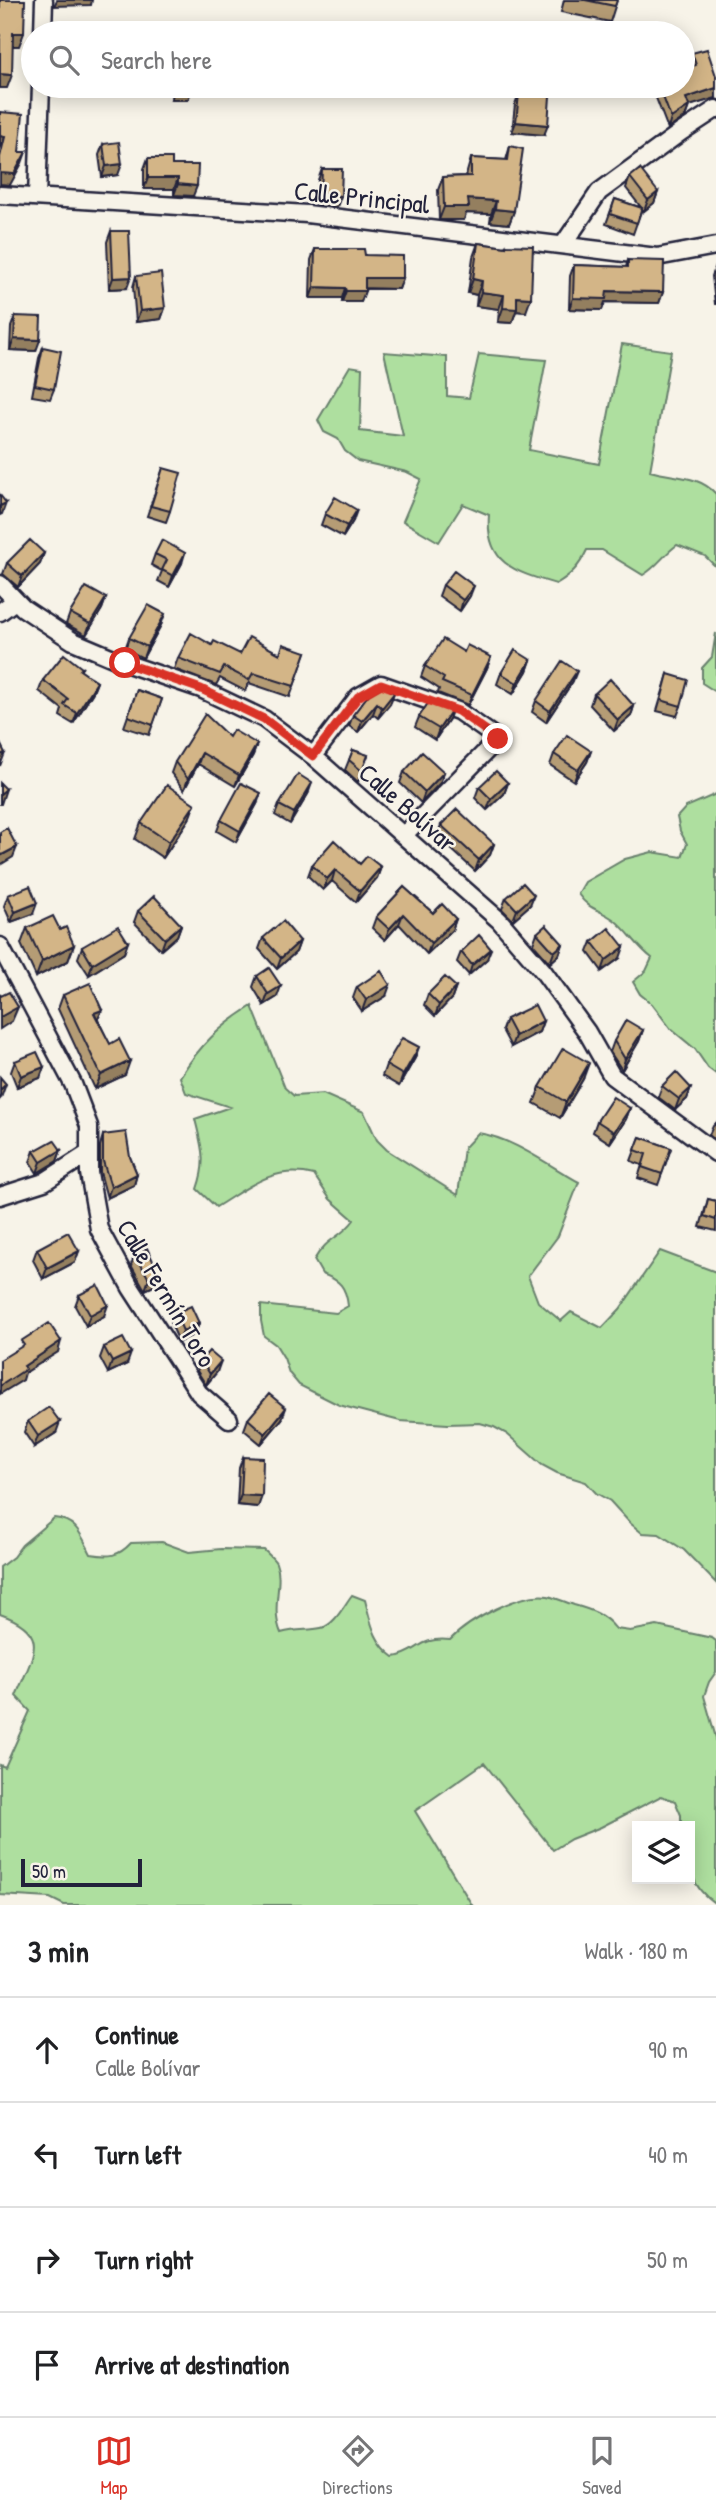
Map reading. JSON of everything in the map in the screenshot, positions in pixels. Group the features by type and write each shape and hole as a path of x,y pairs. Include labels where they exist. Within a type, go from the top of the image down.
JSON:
{"street":[{"path":"43,21 44,0"},
{"path":"37,197 41,98"},
{"path":"563,245 599,192 716,109"},
{"name":"Calle Principal","path":"0,195 307,214 657,257 716,246"},
{"name":"Calle Bolívar","path":"0,584 23,608 73,641 125,663 201,689 264,719 313,756 499,920 543,971 586,1032 612,1076 716,1153"},
{"path":"0,612 15,601"},
{"path":"313,756 358,697 381,684 458,711 498,739 404,835"},
{"name":"Calle Fermín Toro","path":"0,946 73,1084 89,1126 89,1173 99,1229 131,1288 199,1393 229,1419"},
{"path":"0,1196 44,1182 89,1153"}],"green space":[{"path":"622,344 671,351 650,471 693,480 716,494 716,567 705,556 677,545 643,575 602,550 587,550 574,570 556,584 528,575 516,570 498,555 489,532 489,515 463,504 439,542 403,521 421,479 407,472 358,461 345,451 338,439 324,432 318,420 350,366 362,368 360,431 403,436 384,352 447,357 447,396 469,398 479,354 546,360 529,450 599,464"},
{"path":"716,633 716,692 702,683 702,668 712,657"},
{"path":"716,794 716,1074 708,1068 695,1049 671,1029 652,1004 640,994 633,982 646,971 652,958 618,923 590,906 578,894 585,882 625,859 652,852 682,857 687,844 677,817 686,807"},
{"path":"252,1006 285,1088 294,1096 323,1094 364,1112 377,1140 387,1150 458,1195 464,1148 478,1133 517,1146 579,1182 558,1236 528,1276 538,1302 561,1321 571,1312 602,1328 620,1309 660,1251 716,1272 716,1583 684,1550 659,1534 642,1533 610,1501 596,1493 586,1482 542,1465 507,1434 494,1427 480,1423 400,1421 339,1405 299,1385 289,1373 276,1345 264,1336 261,1305 336,1313 348,1306 341,1285 322,1274 314,1260 324,1247 354,1220 330,1199 314,1175 274,1175 251,1185 216,1207 197,1189 203,1162 195,1119 230,1107 186,1093 180,1077 212,1037"},
{"path":"54,1518 73,1525 91,1554 103,1556 122,1551 131,1543 162,1542 189,1552 221,1549 264,1550 275,1561 278,1571 277,1614 281,1633 326,1626 335,1619 352,1595 365,1600 378,1639 394,1657 431,1641 450,1640 482,1616 510,1603 537,1596 548,1596 592,1611 616,1629 630,1631 657,1626 712,1638 716,1641 716,1672 704,1696 716,1738 716,1904 695,1881 695,1821 681,1821 675,1801 661,1796 553,1850 484,1763 415,1811 472,1905 64,1905 50,1898 0,1895 0,1765 5,1767 30,1711 16,1696 34,1647 33,1638 27,1629 17,1621 0,1614 0,1567 13,1557 22,1545"}],"building":[{"path":"0,0 25,0 21,33 13,33 12,75 0,74"},
{"path":"585,0 617,0 615,6"},
{"path":"707,49 716,76 716,88 695,95 696,65 695,52"},
{"path":"519,98 550,98 548,125 516,122"},
{"path":"664,98 686,98 689,106 671,118"},
{"path":"0,112 23,114 19,152 26,152 14,174 0,173 0,157 5,137 0,136"},
{"path":"119,142 122,164 106,166 103,144"},
{"path":"510,146 523,149 514,211 495,209 496,201 468,199 469,207 444,207 443,177 471,176 471,158 508,160"},
{"path":"148,158 172,158 172,165 198,165 197,186 178,184 178,178 148,178"},
{"path":"322,169 342,169 341,196 321,194"},
{"path":"640,169 658,192 648,200 630,177"},
{"path":"615,199 642,208 637,223 610,214"},
{"path":"111,231 129,231 131,277 113,278"},
{"path":"478,243 506,247 533,246 531,298 517,297 517,309 503,308 504,295 481,292 482,281 473,279"},
{"path":"315,249 364,249 365,255 403,256 403,278 365,278 365,291 314,287"},
{"path":"628,260 664,261 663,292 607,291 606,299 573,298 574,265 628,267"},
{"path":"161,273 165,308 140,311 136,276"},
{"path":"15,316 41,317 40,340 14,339"},
{"path":"43,347 61,351 54,389 35,385"},
{"path":"163,468 181,473 170,511 151,506"},
{"path":"0,495 6,503 0,506"},
{"path":"335,497 357,510 347,526 325,514"},
{"path":"30,540 44,553 22,576 7,563"},
{"path":"162,540 185,553 173,576 162,570 167,560 155,554"},
{"path":"454,571 474,586 463,600 443,585"},
{"path":"86,587 106,598 90,624 70,613"},
{"path":"148,605 165,614 147,647 129,638"},
{"path":"191,633 212,645 214,641 240,654 249,637 280,654 283,644 306,652 294,686 253,673 249,680 224,667 220,674 178,658"},
{"path":"443,639 464,652 467,645 491,657 472,695 442,682 444,678 425,666"},
{"path":"515,650 531,660 517,683 501,673"},
{"path":"64,654 97,682 77,713 64,705 68,699 43,680"},
{"path":"562,661 577,671 550,711 536,701"},
{"path":"668,674 688,680 681,706 661,700"},
{"path":"610,679 634,706 618,720 594,694"},
{"path":"384,685 394,693 382,708 377,703 362,721 353,715 369,694"},
{"path":"137,690 162,699 153,725 128,716"},
{"path":"430,700 453,708 439,729 419,717"},
{"path":"205,714 229,737 233,730 257,744 239,775 202,753 188,779 175,762"},
{"path":"567,735 591,751 578,770 554,754"},
{"path":"353,750 368,755 362,771 349,760"},
{"path":"422,752 444,772 425,792 404,772"},
{"path":"496,771 508,783 491,799 479,787"},
{"path":"298,774 312,783 294,813 279,805"},
{"path":"0,783 6,789 0,794"},
{"path":"241,783 261,793 240,831 221,820"},
{"path":"167,785 195,804 169,842 141,823"},
{"path":"457,809 494,844 479,860 441,825"},
{"path":"7,828 17,847 0,856 0,832"},
{"path":"334,840 360,864 367,856 381,867 360,891 335,870 327,879 312,865"},
{"path":"523,883 534,895 517,910 506,898"},
{"path":"30,886 37,903 15,912 8,895"},
{"path":"404,887 433,913 442,904 456,919 431,943 403,914 389,929 376,917"},
{"path":"154,896 181,925 165,939 138,911"},
{"path":"53,916 60,930 66,927 74,945 42,961 27,928"},
{"path":"283,921 300,941 281,958 263,938"},
{"path":"546,925 563,944 554,952 537,933"},
{"path":"118,926 128,942 92,964 82,947"},
{"path":"609,928 624,947 606,960 592,942"},
{"path":"479,935 491,949 472,965 461,952"},
{"path":"269,968 281,986 268,994 257,976"},
{"path":"381,971 390,985 366,1000 357,987"},
{"path":"445,977 456,987 439,1005 428,994"},
{"path":"90,983 102,1010 94,1013 110,1044 119,1039 130,1061 101,1075 63,995"},
{"path":"9,992 18,1007 0,1017 0,994 1,996"},
{"path":"535,1005 543,1021 515,1036 506,1019"},
{"path":"626,1020 643,1030 625,1059 614,1041"},
{"path":"402,1038 419,1047 403,1075 386,1065"},
{"path":"563,1048 589,1063 566,1102 540,1087"},
{"path":"37,1052 44,1067 21,1076 15,1061"},
{"path":"676,1072 691,1088 679,1099 662,1086"},
{"path":"0,1077 6,1084 0,1090"},
{"path":"613,1097 630,1108 614,1132 597,1121"},
{"path":"126,1132 130,1157 137,1174 111,1187 103,1161 103,1135"},
{"path":"640,1137 671,1148 662,1174 642,1167 646,1154 635,1150"},
{"path":"54,1140 61,1150 41,1162 34,1151"},
{"path":"708,1199 716,1201 716,1220 704,1216"},
{"path":"68,1232 79,1251 47,1268 37,1249"},
{"path":"147,1248 159,1274 149,1279 135,1254"},
{"path":"98,1285 108,1305 90,1315 79,1295"},
{"path":"191,1306 199,1323 183,1331 175,1313"},
{"path":"49,1323 61,1341 0,1386 0,1360 24,1345 21,1341"},
{"path":"123,1338 131,1353 112,1362 104,1347"},
{"path":"209,1351 221,1361 210,1374 201,1360"},
{"path":"269,1394 286,1408 265,1434 248,1419"},
{"path":"49,1407 60,1422 38,1436 28,1421"},
{"path":"243,1457 263,1458 262,1496 241,1495"}],"route":[{"path":"125,663 201,689 264,719 313,756 358,697 381,684 458,711 498,739"}]}
